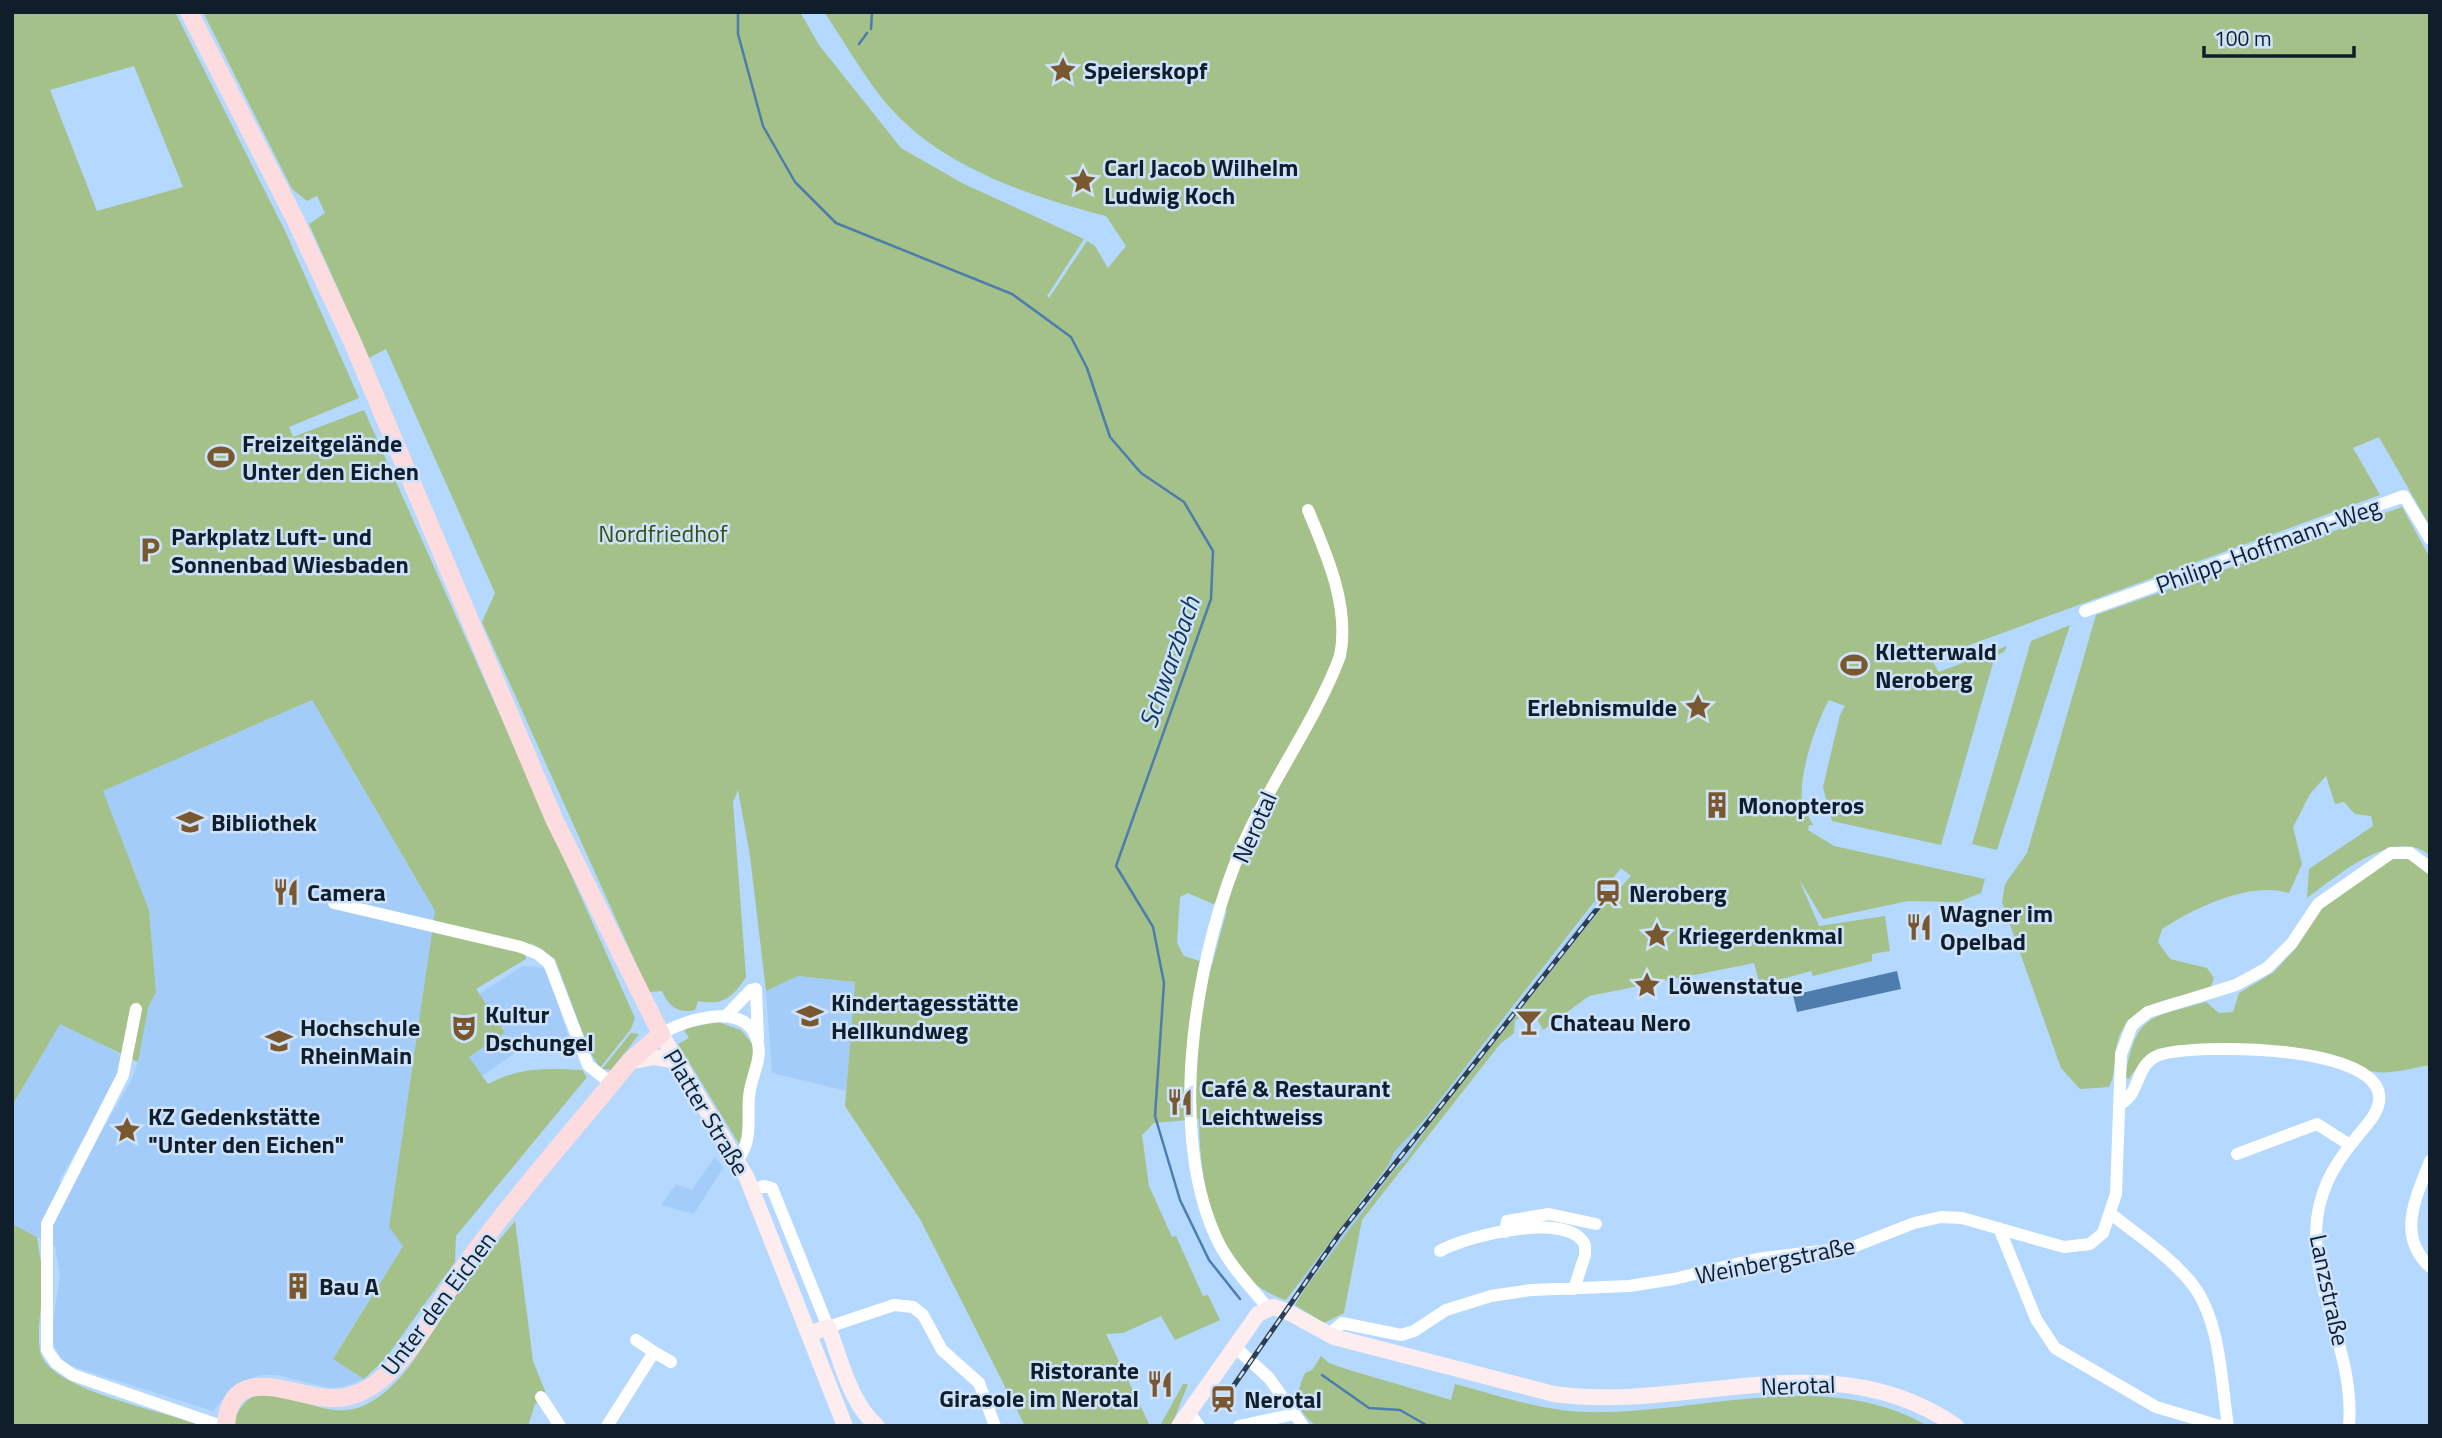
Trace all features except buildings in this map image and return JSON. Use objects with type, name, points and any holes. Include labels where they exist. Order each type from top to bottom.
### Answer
[{"type":"main road","points":[[189,12],[293,217],[352,341],[554,819],[661,1034]]},
{"type":"main road","name":"Unter den Eichen","points":[[223,1426],[234,1402],[255,1387],[275,1386],[321,1398],[336,1398],[359,1392],[378,1382],[406,1350],[469,1259],[629,1062],[661,1034]]},
{"type":"street","name":"Philipp-Hoffmann-Weg","points":[[2085,611],[2404,496],[2430,539]]},
{"type":"street","name":"Nerotal","points":[[1308,510],[1333,576],[1341,608],[1344,626],[1340,656],[1244,842],[1217,921],[1192,1040],[1192,1130],[1208,1214],[1226,1255],[1268,1308],[1281,1308],[1328,1335],[1509,1384],[1572,1396],[1647,1397],[1809,1382],[1859,1385],[1910,1401],[1956,1426]]},
{"type":"street","points":[[2228,1426],[2212,1328],[2197,1292],[2172,1263],[2111,1214],[2116,1194],[2123,1043],[2139,1017],[2236,985],[2267,968],[2292,943],[2318,904],[2391,853],[2410,853],[2430,868]]},
{"type":"street","points":[[334,904],[521,947],[542,956],[553,970],[587,1065],[612,1084]]},
{"type":"street","points":[[726,1016],[751,990],[756,989],[758,1044],[749,1095],[747,1142],[738,1159]]},
{"type":"street","points":[[136,1009],[123,1075],[47,1224],[47,1350],[56,1363],[73,1375],[223,1426]]},
{"type":"street","points":[[661,1034],[687,1023],[726,1016],[746,1024],[758,1044]]},
{"type":"street","name":"Platter Straße","points":[[661,1034],[738,1159],[753,1190],[845,1426]]},
{"type":"street","name":"Lanzstraße","points":[[2122,1103],[2130,1098],[2142,1068],[2158,1056],[2215,1049],[2258,1049],[2295,1054],[2358,1068],[2375,1084],[2379,1103],[2374,1115],[2350,1144],[2324,1187],[2317,1213],[2316,1240],[2346,1367],[2349,1426]]},
{"type":"street","points":[[629,1062],[654,1057],[678,1061]]},
{"type":"street","points":[[2237,1154],[2317,1124],[2350,1144]]},
{"type":"street","points":[[2427,1265],[2412,1240],[2409,1217],[2430,1161]]},
{"type":"street","name":"Platter Straße","points":[[753,1190],[764,1186],[772,1188],[828,1326]]},
{"type":"street","points":[[1505,1232],[1507,1221],[1540,1214],[1596,1224]]},
{"type":"street","name":"Weinbergstraße","points":[[1328,1335],[1342,1323],[1401,1335],[1414,1331],[1446,1310],[1481,1298],[1520,1291],[1650,1283],[1757,1259],[1827,1252],[1941,1217],[1962,1218],[2064,1247],[2081,1247],[2097,1239],[2111,1214]]},
{"type":"street","points":[[1440,1251],[1505,1232],[1542,1226],[1576,1234],[1582,1239],[1586,1251],[1574,1289]]},
{"type":"street","points":[[1999,1228],[2035,1319],[2055,1348],[2156,1407],[2220,1426]]},
{"type":"street","points":[[809,1334],[894,1305],[913,1307],[923,1315],[942,1350],[979,1383],[995,1426]]},
{"type":"street","points":[[1199,1426],[1183,1419],[1258,1314],[1268,1308]]},
{"type":"street","points":[[828,1326],[852,1390],[862,1410],[877,1426]]},
{"type":"street","points":[[636,1340],[671,1362]]},
{"type":"street","points":[[1234,1346],[1269,1378],[1303,1426]]},
{"type":"street","points":[[607,1426],[654,1352]]},
{"type":"street","points":[[541,1397],[560,1426]]},
{"type":"street","points":[[1239,1426],[1294,1414]]},
{"type":"shaded area","name":"Hochschule RheinMain","points":[[312,700],[435,910],[389,1227],[403,1245],[333,1358],[364,1379],[346,1386],[329,1388],[277,1375],[260,1375],[237,1384],[213,1411],[65,1364],[54,1346],[52,1329],[60,1276],[55,1246],[12,1224],[12,1107],[60,1023],[125,1057],[122,1071],[59,1181],[69,1188],[131,1081],[138,1062],[148,1008],[156,992],[149,910],[103,791]]},
{"type":"shaded area","points":[[1595,899],[1605,908],[1430,1124],[1405,1161],[1395,1169],[1306,1287],[1299,1282],[1389,1164],[1394,1152],[1424,1120],[1594,906]]},
{"type":"shaded area","points":[[523,966],[540,967],[547,971],[572,1048],[524,1047],[482,1076],[468,1057],[505,1031],[479,994]]},
{"type":"shaded area","points":[[1897,971],[1901,989],[1797,1012],[1793,995]]},
{"type":"shaded area","name":"Kindertagesstätte Hellkundweg","points":[[798,976],[855,982],[846,1091],[772,1073],[766,991]]},
{"type":"shaded area","points":[[715,1157],[723,1168],[694,1214],[661,1205],[676,1184],[692,1190]]},
{"type":"green space","points":[[12,12],[175,12],[286,233],[359,398],[289,427],[293,437],[364,410],[635,1018],[631,1029],[600,1068],[590,1052],[555,959],[531,943],[525,953],[526,959],[476,989],[505,1032],[469,1057],[488,1084],[511,1074],[534,1070],[582,1070],[587,1077],[456,1236],[455,1262],[385,1359],[364,1379],[333,1359],[403,1246],[389,1227],[435,911],[312,700],[103,791],[149,910],[156,992],[148,1008],[138,1062],[60,1024],[12,1106]],"holes":[[[134,66],[183,187],[97,211],[50,90]]]},
{"type":"green space","name":"Nordfriedhof","points":[[203,12],[800,12],[819,45],[901,148],[962,183],[1084,239],[1047,296],[1049,298],[1087,241],[1095,246],[1108,268],[1126,246],[1106,216],[994,179],[941,151],[917,133],[886,103],[824,12],[2430,12],[2430,526],[2379,437],[2353,448],[2380,495],[1931,659],[1939,672],[2007,646],[2004,652],[1995,656],[1941,845],[1832,821],[1823,787],[1840,715],[1845,706],[1829,700],[1814,735],[1803,776],[1803,803],[1813,825],[1809,825],[1808,830],[1834,846],[1985,879],[1981,893],[1958,902],[1908,901],[1823,919],[1799,879],[1819,926],[1885,916],[1890,951],[1872,954],[1872,961],[1813,976],[1811,971],[1760,985],[1754,963],[1589,996],[1543,1030],[1535,1015],[1515,1020],[1514,1033],[1500,1044],[1362,1220],[1344,1313],[1324,1323],[1295,1305],[1306,1287],[1395,1169],[1405,1161],[1430,1124],[1600,910],[1631,876],[1621,868],[1612,879],[1424,1120],[1394,1152],[1389,1164],[1286,1300],[1261,1288],[1242,1271],[1227,1250],[1208,1199],[1199,1119],[1154,1123],[1142,1135],[1149,1186],[1172,1237],[1176,1236],[1203,1296],[1208,1295],[1220,1320],[1175,1340],[1161,1316],[1123,1333],[1106,1334],[1150,1426],[1025,1426],[920,1219],[845,1106],[855,982],[798,976],[766,991],[750,856],[738,790],[733,802],[746,977],[732,995],[721,1001],[698,1001],[695,1010],[689,1011],[675,1008],[667,1001],[662,991],[649,992],[482,622],[495,593],[386,349],[369,358],[309,224],[325,213],[317,196],[307,201],[292,189]],"holes":[[[1188,893],[1227,910],[1212,965],[1184,956],[1177,943],[1180,897]]]},
{"type":"green space","points":[[2402,507],[2430,558],[2430,856],[2416,848],[2400,846],[2384,850],[2349,867],[2307,898],[2309,869],[2373,826],[2371,816],[2355,814],[2344,802],[2335,804],[2326,776],[2310,794],[2293,827],[2302,864],[2289,893],[2274,890],[2240,894],[2206,905],[2162,929],[2158,942],[2170,959],[2207,968],[2214,978],[2210,989],[2154,1004],[2130,1019],[2117,1044],[2109,1087],[2080,1089],[2061,1068],[2002,902],[2005,884],[2027,853],[2096,615]]},
{"type":"green space","points":[[2070,625],[1997,850],[1972,844],[2031,641]]},
{"type":"green space","points":[[2406,855],[2430,873],[2430,1065],[2376,1072],[2295,1050],[2232,1045],[2156,1051],[2144,1060],[2129,1079],[2125,1077],[2134,1041],[2148,1022],[2158,1016],[2206,1002],[2219,1013],[2233,1012],[2239,993],[2274,972],[2297,947],[2313,914],[2393,857]]},
{"type":"green space","points":[[718,1022],[741,1030],[754,1046],[744,1131],[739,1144],[678,1044],[689,1038],[684,1030],[687,1028]]},
{"type":"green space","points":[[631,1033],[639,1034],[612,1070],[602,1069]]},
{"type":"green space","points":[[515,1221],[533,1361],[547,1396],[535,1404],[528,1426],[232,1426],[243,1405],[256,1395],[271,1394],[326,1409],[345,1410],[365,1405],[381,1395],[408,1368],[450,1302]]},
{"type":"green space","points":[[12,1224],[37,1237],[43,1280],[39,1342],[47,1365],[85,1388],[202,1426],[12,1426]]},
{"type":"green space","points":[[1321,1356],[1329,1363],[1346,1369],[1451,1400],[1455,1384],[1536,1406],[1586,1412],[1629,1411],[1804,1396],[1846,1399],[1888,1408],[1928,1426],[1317,1426],[1300,1408],[1298,1395],[1305,1373],[1312,1370]]},
{"type":"green space","points":[[1183,1384],[1188,1384],[1171,1426],[1160,1426]]},
{"type":"waterway","name":"Schwarzbach","points":[[738,12],[738,34],[763,126],[795,182],[836,223],[1012,294],[1071,337],[1087,368],[1110,437],[1141,473],[1184,502],[1213,551],[1211,599],[1116,866],[1153,927],[1164,983],[1155,1116],[1180,1200],[1209,1260],[1240,1299]]},
{"type":"waterway","points":[[871,29],[872,12]]},
{"type":"waterway","points":[[859,44],[867,33]]},
{"type":"waterway","name":"Schwarzbach","points":[[1322,1375],[1369,1408],[1400,1410],[1428,1426]]},
{"type":"railway","points":[[1230,1391],[1340,1233],[1601,904]]},
{"type":"place","name":"Speierskopf","points":[[1063,70]]},
{"type":"place","name":"Carl Jacob Wilhelm Ludwig Koch","points":[[1083,181]]},
{"type":"place","name":"Freizeitgelände Unter den Eichen","points":[[221,457]]},
{"type":"place","name":"Parkplatz Luft- und Sonnenbad Wiesbaden","points":[[150,550]]},
{"type":"place","name":"Kletterwald Neroberg","points":[[1854,665]]},
{"type":"place","name":"Erlebnismulde","points":[[1698,707]]},
{"type":"place","name":"Monopteros","points":[[1717,805]]},
{"type":"place","name":"Bibliothek","points":[[190,822]]},
{"type":"place","name":"Camera","points":[[286,892]]},
{"type":"place","name":"Neroberg","points":[[1608,893]]},
{"type":"place","name":"Wagner im Opelbad","points":[[1919,927]]},
{"type":"place","name":"Kriegerdenkmal","points":[[1657,935]]},
{"type":"place","name":"Löwenstatue","points":[[1647,985]]},
{"type":"place","name":"Kindertagesstätte Hellkundweg","points":[[810,1016]]},
{"type":"place","name":"Chateau Nero","points":[[1529,1022]]},
{"type":"place","name":"Kultur Dschungel","points":[[464,1028]]},
{"type":"place","name":"Hochschule RheinMain","points":[[279,1041]]},
{"type":"place","name":"Café & Restaurant Leichtweiss","points":[[1180,1102]]},
{"type":"place","name":"KZ Gedenkstätte \"Unter den Eichen\"","points":[[127,1130]]},
{"type":"place","name":"Bau A","points":[[298,1286]]},
{"type":"place","name":"Ristorante Girasole im Nerotal","points":[[1160,1384]]},
{"type":"place","name":"Nerotal","points":[[1223,1399]]}]
